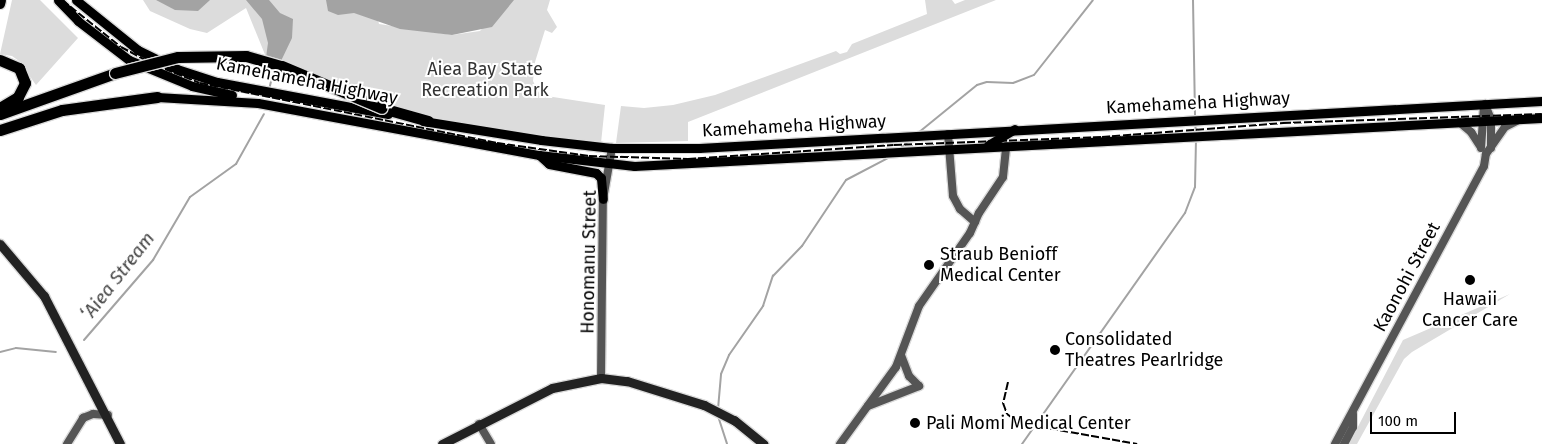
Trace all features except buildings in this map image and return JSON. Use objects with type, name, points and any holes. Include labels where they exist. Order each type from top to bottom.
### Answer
[{"type":"highway","points":[[0,114],[115,73],[178,57],[246,56],[282,66],[382,108],[428,121]]},
{"type":"highway","points":[[0,60],[8,61],[19,68],[25,82],[18,97],[0,108]]},
{"type":"highway","points":[[0,130],[62,110],[157,96]]},
{"type":"main road","points":[[0,4],[1,0]]},
{"type":"main road","name":"Kamehameha Highway","points":[[58,0],[78,21],[129,60],[192,86],[288,108],[538,155],[609,164],[655,166],[866,152],[983,148],[1203,134],[1542,118]]},
{"type":"main road","name":"Kamehameha Highway","points":[[77,1],[138,50],[177,69],[217,82],[541,140],[612,148],[699,148],[1542,101]]},
{"type":"main road","name":"Kamehameha Highway","points":[[157,96],[259,102]]},
{"type":"main road","points":[[1006,146],[1020,129]]},
{"type":"main road","points":[[983,148],[1020,129]]},
{"type":"main road","points":[[812,156],[830,150],[839,139],[850,148],[866,152]]},
{"type":"main road","points":[[538,155],[549,164],[596,173],[601,178],[603,199]]},
{"type":"main road","points":[[0,244],[44,296],[108,415],[120,444]]},
{"type":"main road","points":[[442,444],[552,388],[601,378],[628,381],[704,404],[726,415],[764,444]]},
{"type":"street","name":"Kaonohi Street","points":[[1334,444],[1353,414],[1484,166],[1490,120],[1485,104]]},
{"type":"street","name":"Kaonohi Street","points":[[1485,104],[1481,121],[1486,150]]},
{"type":"street","points":[[1459,122],[1471,132],[1486,150],[1505,128],[1523,118]]},
{"type":"street","points":[[948,134],[953,196],[960,209],[975,222]]},
{"type":"street","points":[[840,444],[868,406],[901,355],[920,306],[1005,173],[1006,146]]},
{"type":"street","name":"Honomanu Street","points":[[601,378],[603,199],[612,148]]},
{"type":"street","points":[[868,406],[919,386],[908,373],[901,355]]},
{"type":"street","points":[[67,444],[83,418],[92,414],[108,415]]},
{"type":"street","name":"Kaonohi Street","points":[[1344,444],[1353,427],[1353,414]]},
{"type":"street","points":[[479,424],[491,444]]},
{"type":"green space","points":[[12,0],[40,0],[78,38],[36,85],[19,61],[12,56],[0,54]]},
{"type":"green space","points":[[143,0],[253,0],[272,28],[266,57],[246,8],[207,33],[190,29],[150,11]]},
{"type":"green space","name":"Aiea Bay State Recreation Park","points":[[267,0],[332,0],[377,16],[379,24],[452,35],[480,31],[509,0],[550,0],[547,10],[557,27],[552,33],[545,30],[535,62],[533,81],[540,95],[605,105],[601,143],[485,129],[410,112],[270,56]]},
{"type":"green space","points":[[925,0],[952,0],[955,4],[965,0],[996,0],[688,122],[688,141],[616,143],[621,106],[644,108],[673,105],[715,95],[836,51],[840,54],[847,52],[852,44],[927,14]]},
{"type":"green space","points":[[1510,294],[1412,352],[1404,359],[1357,444],[1349,444],[1403,340]]},
{"type":"shaded area","points":[[156,0],[210,0],[198,11],[175,10]]},
{"type":"shaded area","points":[[246,0],[269,0],[280,13],[293,19],[292,38],[281,61],[266,57],[268,43],[262,19]]},
{"type":"shaded area","points":[[326,0],[514,0],[492,27],[452,35],[400,29],[354,13],[338,15],[328,11]]},
{"type":"waterway","points":[[918,133],[977,85],[987,82],[1013,83],[1034,75],[1093,0]]},
{"type":"waterway","points":[[1193,0],[1195,118]]},
{"type":"waterway","name":"ʻAiea Stream","points":[[269,90],[274,68]]},
{"type":"waterway","name":"ʻAiea Stream","points":[[84,340],[153,260],[190,197],[236,164],[264,114]]},
{"type":"waterway","points":[[1195,122],[1196,133]]},
{"type":"waterway","points":[[901,148],[911,139]]},
{"type":"waterway","points":[[1022,444],[1185,213],[1195,187],[1196,140]]},
{"type":"waterway","points":[[718,409],[721,374],[729,355],[763,306],[773,276],[802,246],[846,180],[892,156]]},
{"type":"waterway","name":"ʻAiea Stream","points":[[0,352],[16,348],[56,352]]},
{"type":"waterway","points":[[718,416],[727,444]]},
{"type":"railway","points":[[62,0],[121,47],[155,65],[200,83],[497,143],[589,156],[688,159],[894,145],[1102,137],[1283,123],[1542,114]]},
{"type":"railway","points":[[1008,382],[1003,403],[1007,414],[1019,423],[1137,444]]},
{"type":"place","name":"Straub Benioff Medical Center","points":[[929,265]]},
{"type":"place","name":"Hawaii Cancer Care","points":[[1470,280]]},
{"type":"place","name":"Consolidated Theatres Pearlridge","points":[[1055,350]]},
{"type":"place","name":"Pali Momi Medical Center","points":[[915,423]]}]
